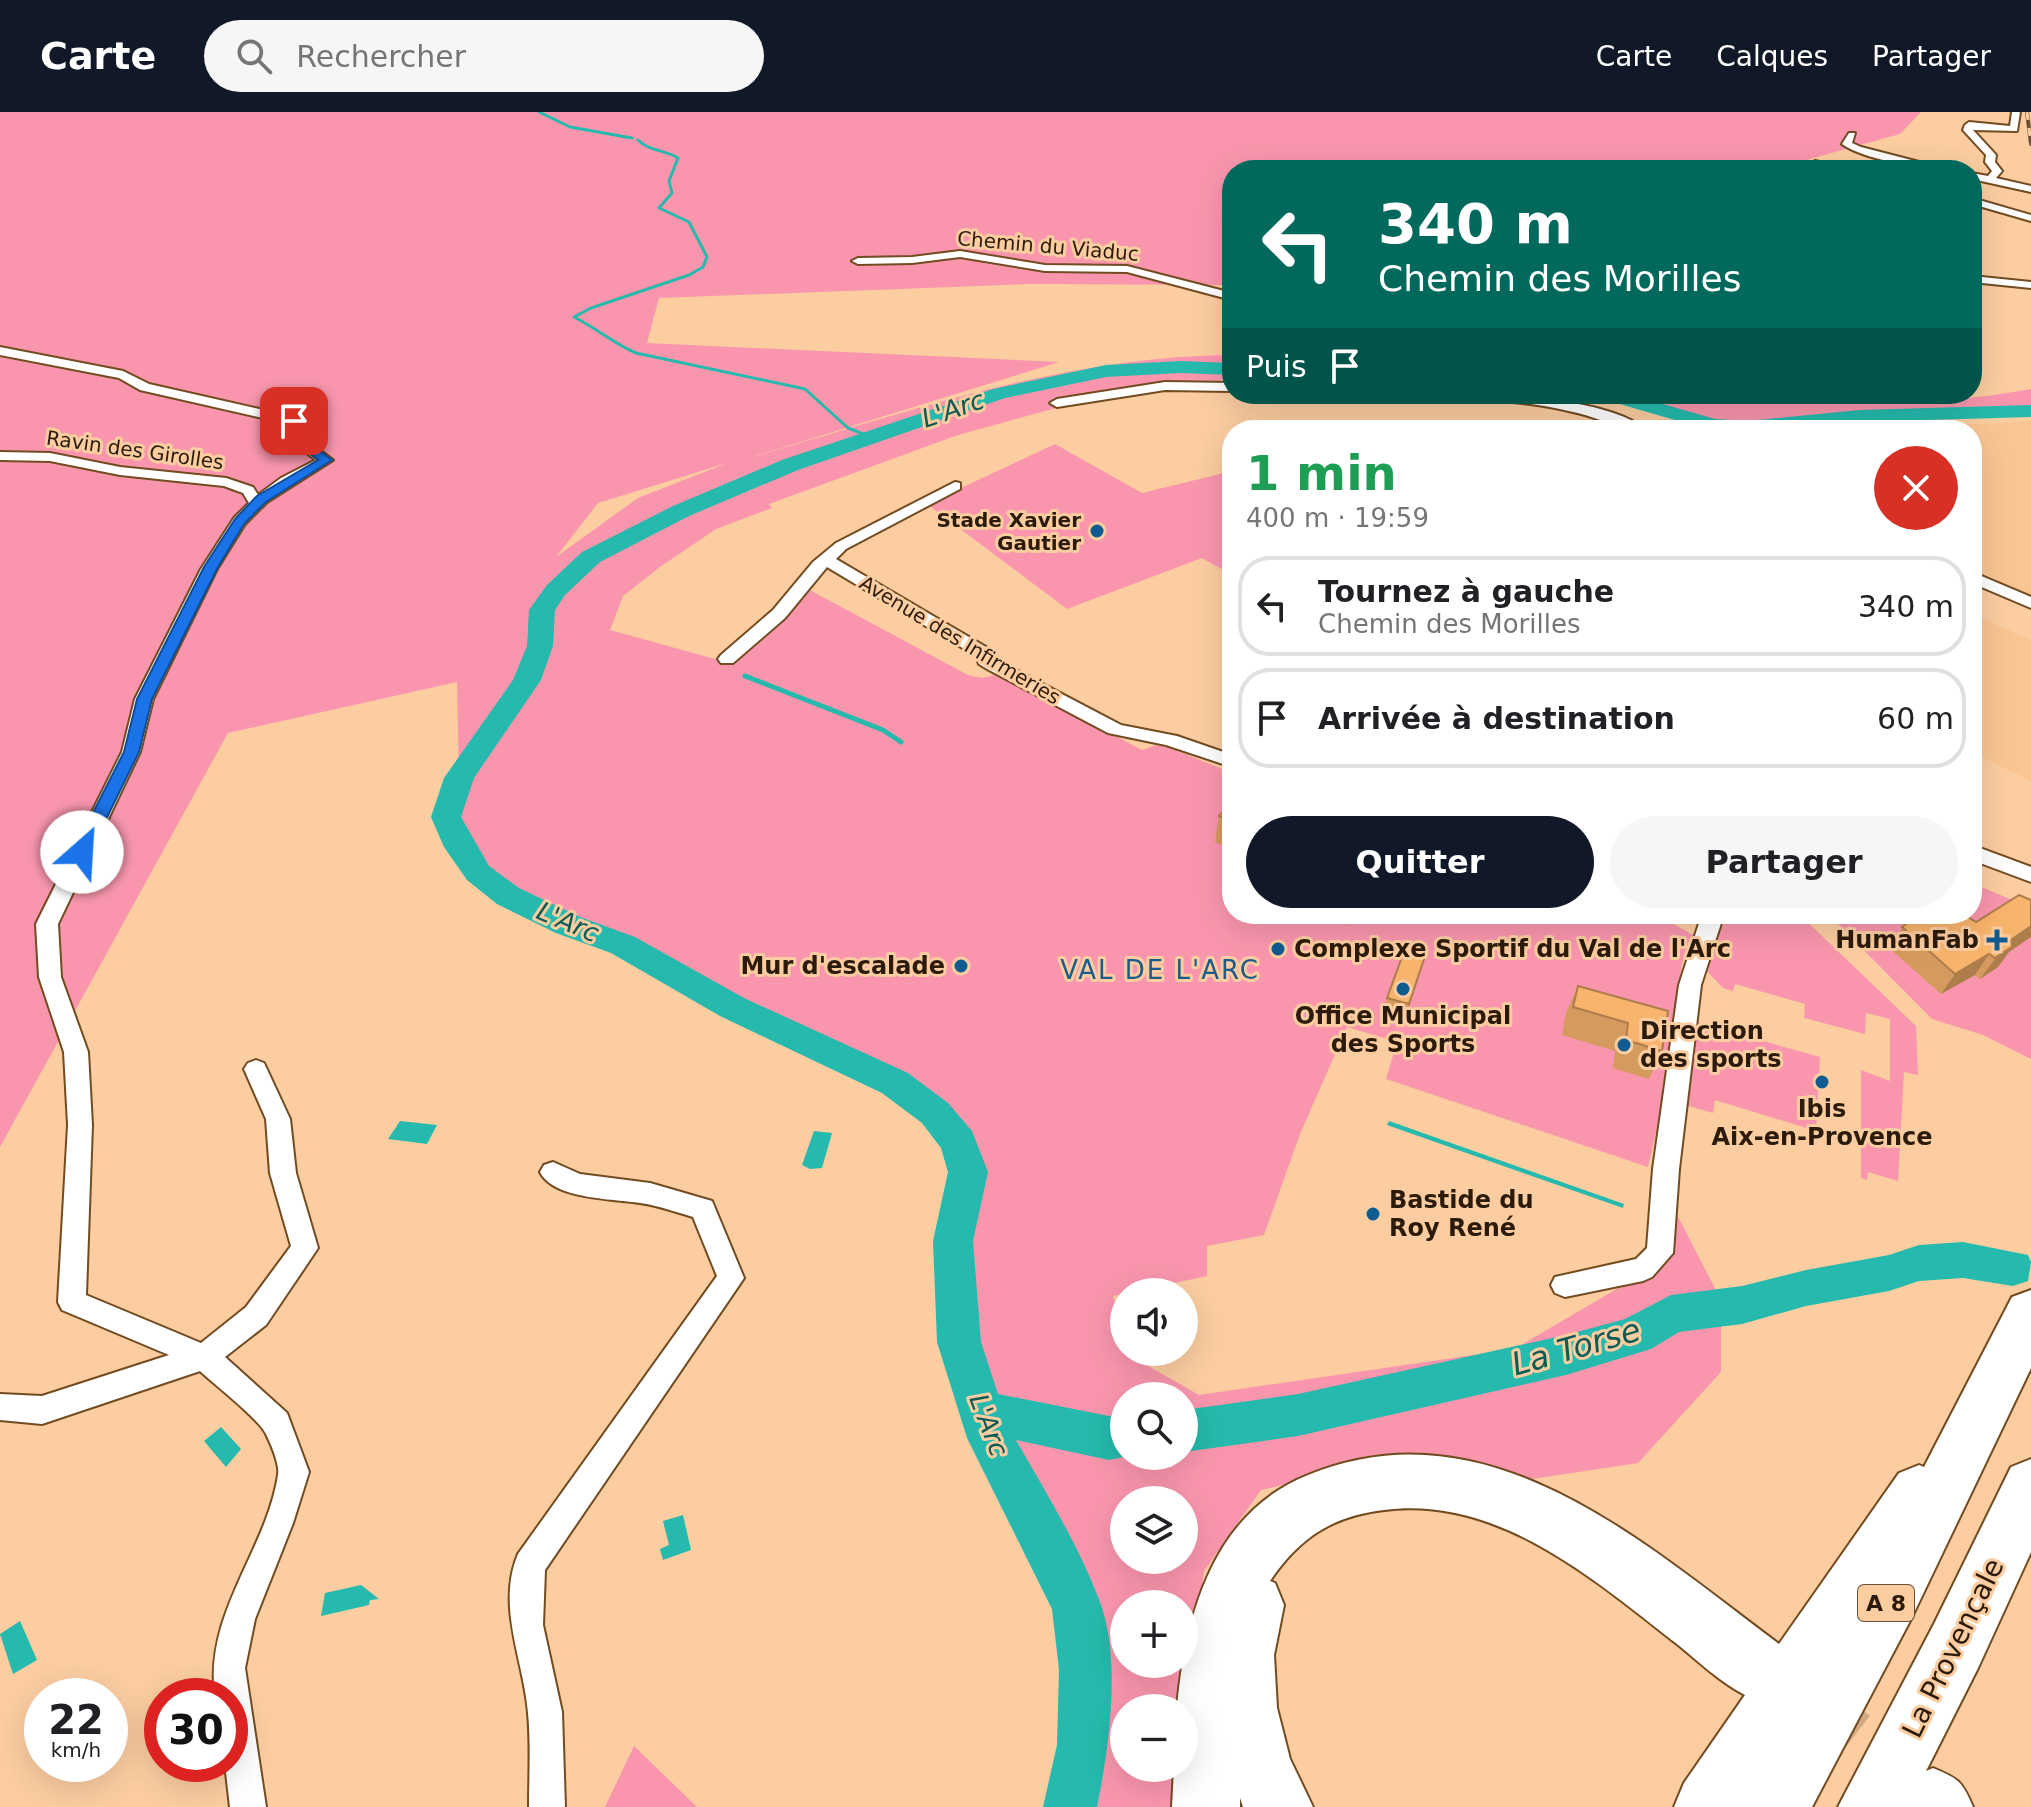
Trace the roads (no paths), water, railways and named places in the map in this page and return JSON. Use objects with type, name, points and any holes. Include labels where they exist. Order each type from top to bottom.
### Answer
[{"type":"highway","name":"A 8","points":[[1776,1807],[1889,1597],[2031,1313]]},
{"type":"highway","points":[[1708,1807],[1771,1718],[1873,1556],[1990,1395]]},
{"type":"highway","points":[[1206,1807],[1211,1674],[1225,1606],[1248,1560],[1271,1533],[1303,1505],[1346,1490],[1387,1481],[1419,1480],[1473,1489],[1536,1514],[1596,1547],[1758,1677],[1642,1599],[1533,1534],[1477,1508],[1434,1501],[1380,1502],[1339,1515],[1301,1537],[1266,1572],[1247,1620],[1243,1654],[1246,1726],[1261,1773],[1279,1807]]},
{"type":"highway","name":"La Provençale","points":[[1915,1805],[1956,1646],[2031,1487]]},
{"type":"street","points":[[1990,180],[1997,171],[1990,162],[1991,155],[1968,130],[1969,125],[2014,129],[2016,112]]},
{"type":"street","points":[[1852,135],[1847,144],[1904,160]]},
{"type":"street","points":[[1982,178],[2031,189]]},
{"type":"street","points":[[1982,204],[2031,218]]},
{"type":"street","name":"Chemin du Viaduc","points":[[858,261],[912,260],[960,254],[1045,268],[1127,269],[1222,294]]},
{"type":"street","points":[[1982,280],[2031,285]]},
{"type":"street","points":[[0,351],[123,375],[145,387],[294,421],[299,428],[298,440],[326,460],[286,481],[239,521],[181,622],[144,699],[131,752],[47,924],[50,977],[76,1052],[77,1066],[80,1125],[72,1302],[204,1357],[277,1423],[294,1472],[278,1523],[239,1619],[228,1668],[248,1807]]},
{"type":"street","points":[[1057,403],[1165,386],[1222,387]]},
{"type":"street","points":[[1558,404],[1605,414],[1618,420]]},
{"type":"street","name":"Ravin des Girolles","points":[[0,456],[50,457],[120,471],[226,482],[248,490],[257,504]]},
{"type":"street","name":"Avenue des Infirmeries","points":[[727,659],[793,600],[825,559],[855,537],[955,486]]},
{"type":"street","name":"Avenue des Infirmeries","points":[[825,559],[985,654],[985,660],[995,666],[1115,729],[1170,740],[1222,758]]},
{"type":"street","points":[[1982,581],[2031,603]]},
{"type":"street","points":[[1982,855],[2025,870]]},
{"type":"street","points":[[1565,1285],[1643,1269],[1660,1253],[1666,1169],[1690,985],[1710,924]]},
{"type":"street","points":[[0,1407],[42,1410],[204,1357],[256,1316],[305,1248],[283,1173],[278,1119],[256,1069]]},
{"type":"street","points":[[547,1807],[545,1712],[527,1625],[529,1565],[731,1278],[703,1209],[650,1194],[576,1184],[553,1172]]},
{"type":"water","points":[[400,1121],[437,1125],[427,1144],[388,1139]]},
{"type":"water","points":[[1389,1121],[1624,1204],[1623,1208],[1387,1125]]},
{"type":"water","points":[[814,1131],[832,1133],[822,1168],[810,1169],[802,1165]]},
{"type":"water","points":[[221,1427],[241,1449],[226,1467],[204,1441]]},
{"type":"water","points":[[683,1515],[691,1550],[663,1560],[660,1549],[669,1545],[663,1521]]},
{"type":"water","points":[[361,1585],[379,1599],[370,1600],[369,1605],[321,1616],[325,1593]]},
{"type":"water","points":[[20,1621],[37,1660],[13,1674],[0,1634]]},
{"type":"waterway","points":[[539,112],[570,127],[632,138]]},
{"type":"waterway","points":[[638,140],[647,147],[678,158],[669,181],[672,193],[659,208],[689,222],[707,257],[703,267],[689,275],[591,308],[574,317],[636,353],[805,389],[848,428],[871,437]]},
{"type":"waterway","name":"L'Arc","points":[[1070,1807],[1083,1745],[1085,1670],[1077,1608],[1052,1552],[990,1438],[959,1342],[953,1241],[968,1172],[958,1142],[935,1113],[895,1083],[732,1007],[623,945],[568,925],[508,896],[478,873],[460,847],[446,817],[459,778],[527,680],[540,646],[542,610],[556,590],[591,557],[681,511],[790,465],[1000,393],[1106,371],[1180,367],[1222,369]]},
{"type":"waterway","name":"L'Arc","points":[[1641,404],[1697,420]]},
{"type":"waterway","name":"L'Arc","points":[[1819,420],[2031,411]]},
{"type":"waterway","points":[[749,677],[745,676],[883,730],[901,742]]},
{"type":"waterway","name":"La Torse","points":[[1198,1429],[1298,1415],[1566,1355],[1636,1335],[1671,1314],[1742,1305],[1806,1288],[1889,1273],[1919,1263],[1963,1260],[2013,1268]]},
{"type":"waterway","name":"La Torse","points":[[983,1412],[1110,1438]]},
{"type":"tunnel","points":[[1804,1703],[1913,1787]]},
{"type":"railway","points":[[2027,112],[2031,144]]},
{"type":"place","name":"Stade Xavier Gautier","points":[[1097,531]]},
{"type":"place","name":"HumanFab","points":[[1997,940]]},
{"type":"place","name":"Complexe Sportif du Val de l'Arc","points":[[1278,949]]},
{"type":"place","name":"Mur d'escalade","points":[[961,966]]},
{"type":"place","name":"Office Municipal des Sports","points":[[1403,989]]},
{"type":"place","name":"Direction des sports","points":[[1624,1045]]},
{"type":"place","name":"Ibis Aix-en-Provence","points":[[1822,1082]]},
{"type":"place","name":"Bastide du Roy René","points":[[1373,1214]]},
{"type":"district","name":"VAL DE L'ARC","points":[[1160,970]]}]
